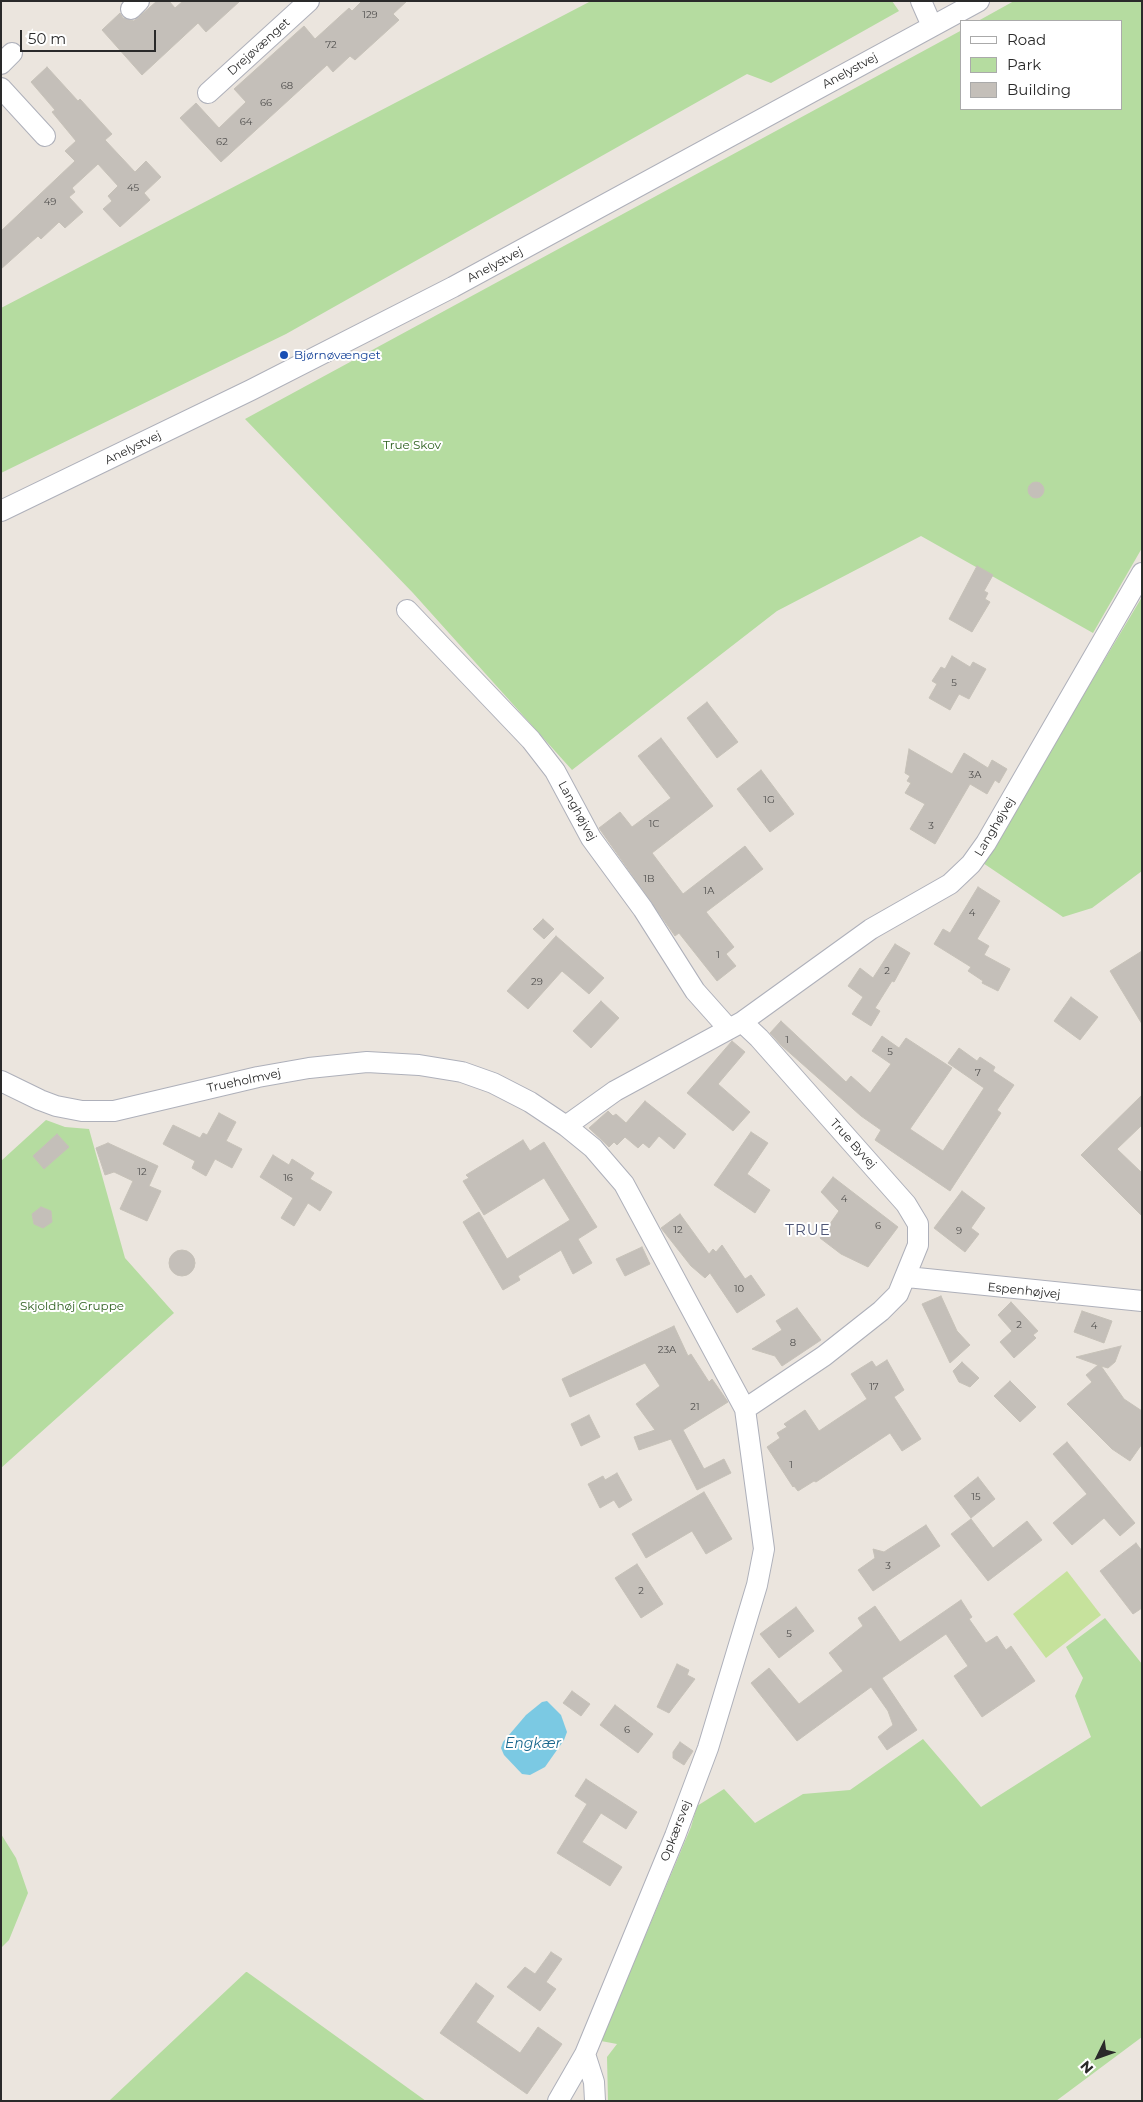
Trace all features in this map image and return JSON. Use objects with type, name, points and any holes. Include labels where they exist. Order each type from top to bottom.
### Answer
[{"type":"street","name":"Drejøvænget","points":[[208,93],[310,1]]},
{"type":"street","points":[[921,1],[932,26]]},
{"type":"street","name":"Anelystvej","points":[[1,511],[216,407],[453,287],[979,1]]},
{"type":"street","points":[[1,88],[45,136]]},
{"type":"street","name":"Langhøjvej","points":[[407,610],[530,740],[555,771],[591,838],[643,909],[695,991],[735,1025],[871,929],[950,884],[971,864],[996,826],[1142,573]]},
{"type":"street","points":[[735,1025],[615,1091],[566,1126],[593,1148],[624,1184],[745,1409]]},
{"type":"street","name":"True Byvej","points":[[735,1025],[759,1038],[906,1204],[918,1224],[918,1245],[907,1277],[898,1294],[881,1311],[824,1356],[745,1409]]},
{"type":"street","name":"Trueholmvej","points":[[1,1081],[40,1100],[82,1112],[114,1111],[258,1077],[309,1068],[367,1062],[419,1065],[462,1072],[493,1083],[530,1102],[566,1126]]},
{"type":"street","name":"Espenhøjvej","points":[[907,1277],[1142,1301]]},
{"type":"street","name":"Opkærsvej","points":[[558,2101],[584,2054],[675,1836],[708,1748],[758,1585],[764,1550],[745,1409]]},
{"type":"street","points":[[584,2054],[594,2082],[595,2101]]},
{"type":"green space","points":[[591,1],[892,1],[899,11],[771,83],[747,74],[286,334],[1,473],[1,308]]},
{"type":"green space","name":"True Skov","points":[[1014,1],[1142,1],[1142,548],[1093,633],[921,536],[777,611],[572,770],[413,593],[245,419],[960,31],[960,110],[1123,110],[1123,20],[980,20]]},
{"type":"green space","points":[[1142,597],[1142,871],[1092,908],[1063,917],[983,863]]},
{"type":"green space","name":"Skjoldhøj Gruppe","points":[[46,1120],[65,1127],[89,1129],[125,1258],[174,1313],[1,1468],[1,1161]]},
{"type":"green space","points":[[1067,1571],[1101,1615],[1046,1658],[1013,1614]]},
{"type":"green space","points":[[1105,1618],[1142,1664],[1142,2037],[1056,2101],[608,2101],[607,2057],[617,2044],[601,2041],[691,1827],[697,1806],[724,1789],[755,1823],[803,1794],[850,1790],[923,1739],[981,1807],[1091,1737],[1075,1696],[1083,1678],[1066,1647]]},
{"type":"green space","points":[[1,1834],[16,1858],[28,1893],[9,1940],[1,1948]]},
{"type":"green space","points":[[247,1972],[426,2101],[109,2101]]},
{"type":"water","name":"Engkær","points":[[547,1701],[561,1715],[567,1732],[564,1740],[545,1767],[530,1775],[522,1774],[504,1755],[501,1748],[503,1742],[526,1715],[542,1702]]},
{"type":"building","points":[[157,1],[169,1],[175,8],[183,1],[240,1],[206,32],[198,23],[142,75],[102,30],[120,13],[123,18],[134,21]]},
{"type":"building","points":[[362,1],[407,1],[393,14],[399,20],[355,60],[350,56],[333,72],[327,65],[221,162],[180,118],[196,103],[219,128],[246,102],[234,89],[304,26],[315,39],[349,8],[352,11]]},
{"type":"building","points":[[47,67],[112,134],[105,140],[135,172],[146,161],[161,177],[144,193],[150,200],[120,227],[103,209],[112,201],[108,196],[118,186],[98,164],[72,188],[75,192],[69,197],[83,212],[65,228],[59,222],[41,239],[38,236],[1,269],[1,231],[75,161],[65,151],[76,141],[52,112],[55,110],[31,82]]},
{"type":"building","points":[[1033,482],[1039,482],[1044,487],[1042,496],[1033,498],[1028,493],[1028,487]]},
{"type":"building","points":[[977,566],[993,575],[984,591],[988,593],[985,599],[990,602],[972,632],[949,619]]},
{"type":"building","points":[[952,656],[970,667],[973,662],[986,669],[969,699],[959,694],[950,710],[929,698],[937,684],[932,681],[941,667],[945,669]]},
{"type":"building","points":[[707,702],[738,742],[717,758],[687,718]]},
{"type":"building","points":[[661,738],[713,806],[652,853],[683,894],[745,846],[763,869],[706,912],[734,947],[726,954],[736,966],[717,981],[679,933],[675,936],[599,828],[620,812],[632,827],[671,798],[638,756]]},
{"type":"building","points":[[909,749],[952,774],[964,753],[988,768],[992,760],[1007,769],[999,783],[995,780],[987,794],[970,784],[935,844],[910,829],[925,804],[905,793],[911,783],[907,781],[910,776],[905,773]]},
{"type":"building","points":[[761,770],[794,814],[770,832],[737,789]]},
{"type":"building","points":[[978,887],[1000,901],[977,939],[989,946],[984,955],[1010,969],[998,991],[982,983],[983,981],[968,971],[971,967],[934,944],[943,929],[950,933]]},
{"type":"building","points":[[543,919],[554,929],[544,939],[533,929]]},
{"type":"building","points":[[556,936],[604,978],[589,994],[562,971],[528,1009],[507,991]]},
{"type":"building","points":[[895,944],[910,953],[894,982],[892,981],[875,1008],[880,1011],[871,1026],[852,1014],[863,997],[848,986],[860,968],[873,978]]},
{"type":"building","points":[[1142,951],[1142,1024],[1110,971]]},
{"type":"building","points":[[1071,997],[1098,1017],[1080,1040],[1054,1021]]},
{"type":"building","points":[[601,1001],[619,1018],[591,1048],[573,1031]]},
{"type":"building","points":[[781,1021],[846,1082],[851,1076],[870,1093],[891,1064],[872,1051],[882,1036],[899,1048],[906,1038],[952,1068],[910,1129],[943,1151],[984,1088],[948,1063],[959,1048],[977,1061],[980,1057],[995,1067],[993,1071],[1014,1085],[997,1110],[1001,1113],[950,1191],[875,1140],[881,1130],[861,1116],[782,1046],[770,1033]]},
{"type":"building","points":[[732,1041],[745,1052],[718,1084],[750,1112],[733,1131],[687,1093]]},
{"type":"building","points":[[1142,1095],[1142,1125],[1117,1149],[1142,1173],[1142,1216],[1081,1155]]},
{"type":"building","points":[[645,1101],[686,1134],[674,1149],[659,1136],[649,1148],[643,1143],[638,1148],[625,1137],[617,1145],[614,1142],[609,1147],[589,1128],[608,1111],[613,1116],[616,1114],[626,1123]]},
{"type":"building","points":[[219,1113],[236,1122],[226,1141],[242,1149],[232,1168],[215,1159],[206,1176],[192,1168],[195,1161],[163,1144],[173,1125],[200,1138],[203,1133],[207,1135]]},
{"type":"building","points":[[751,1132],[768,1143],[747,1174],[770,1190],[755,1213],[714,1185]]},
{"type":"building","points":[[57,1134],[69,1147],[44,1169],[33,1156]]},
{"type":"building","points":[[523,1140],[530,1151],[544,1142],[597,1227],[578,1239],[592,1263],[573,1274],[561,1250],[518,1276],[520,1280],[503,1290],[463,1222],[479,1212],[507,1259],[570,1220],[544,1178],[484,1215],[463,1181],[469,1178],[466,1175]]},
{"type":"building","points":[[108,1143],[158,1166],[149,1186],[161,1191],[147,1221],[120,1209],[133,1181],[114,1172],[105,1175],[96,1148]]},
{"type":"building","points":[[273,1155],[289,1165],[292,1159],[314,1173],[310,1179],[332,1192],[320,1211],[308,1203],[294,1226],[281,1218],[293,1198],[260,1177]]},
{"type":"building","points":[[833,1177],[898,1227],[868,1267],[841,1254],[820,1238],[839,1211],[821,1192]]},
{"type":"building","points":[[962,1191],[985,1208],[971,1228],[979,1234],[965,1252],[934,1228]]},
{"type":"building","points":[[41,1207],[51,1211],[52,1222],[43,1228],[34,1224],[32,1214]]},
{"type":"building","points":[[680,1214],[709,1254],[713,1249],[716,1252],[722,1245],[745,1279],[751,1275],[765,1295],[737,1313],[710,1273],[705,1278],[691,1266],[661,1228]]},
{"type":"building","points":[[642,1247],[650,1264],[625,1276],[616,1259]]},
{"type":"building","points":[[182,1250],[191,1254],[195,1263],[191,1272],[182,1276],[173,1272],[169,1263],[173,1254]]},
{"type":"building","points":[[941,1296],[957,1331],[970,1345],[950,1363],[922,1304]]},
{"type":"building","points":[[1011,1302],[1038,1331],[1033,1335],[1036,1338],[1014,1358],[1000,1342],[1012,1331],[998,1315]]},
{"type":"building","points":[[797,1308],[821,1340],[782,1366],[775,1356],[752,1349],[782,1330],[776,1321]]},
{"type":"building","points":[[1082,1311],[1112,1321],[1104,1343],[1074,1332]]},
{"type":"building","points":[[674,1326],[688,1356],[691,1354],[709,1382],[712,1379],[728,1402],[683,1430],[704,1469],[724,1459],[731,1473],[697,1490],[671,1439],[639,1450],[634,1437],[655,1430],[636,1404],[660,1386],[645,1363],[570,1397],[562,1379]]},
{"type":"building","points":[[1121,1346],[1115,1362],[1108,1368],[1101,1366],[1124,1399],[1142,1411],[1142,1444],[1130,1461],[1112,1449],[1067,1404],[1092,1382],[1086,1375],[1098,1365],[1076,1357]]},
{"type":"building","points":[[887,1360],[904,1390],[894,1397],[921,1439],[902,1451],[890,1433],[816,1482],[814,1481],[798,1491],[793,1487],[767,1447],[780,1438],[777,1433],[787,1427],[784,1424],[805,1410],[819,1431],[867,1399],[851,1374],[872,1361],[876,1367]]},
{"type":"building","points":[[962,1362],[979,1378],[970,1387],[959,1382],[953,1371]]},
{"type":"building","points":[[1010,1381],[1036,1407],[1020,1422],[994,1396]]},
{"type":"building","points":[[589,1415],[600,1437],[581,1446],[571,1424]]},
{"type":"building","points":[[1067,1442],[1135,1523],[1120,1536],[1104,1518],[1072,1545],[1053,1523],[1087,1494],[1053,1454]]},
{"type":"building","points":[[617,1473],[632,1500],[619,1508],[614,1500],[600,1508],[588,1484],[603,1476],[605,1480]]},
{"type":"building","points":[[978,1477],[995,1499],[971,1518],[954,1496]]},
{"type":"building","points":[[704,1492],[732,1539],[706,1554],[692,1531],[646,1558],[632,1534]]},
{"type":"building","points":[[971,1519],[993,1548],[1027,1521],[1042,1540],[988,1581],[951,1534]]},
{"type":"building","points":[[926,1525],[940,1546],[873,1591],[858,1570],[875,1558],[873,1549],[884,1552]]},
{"type":"building","points":[[1136,1543],[1142,1551],[1142,1608],[1133,1614],[1100,1571]]},
{"type":"building","points":[[637,1564],[663,1604],[641,1618],[615,1578]]},
{"type":"building","points":[[961,1600],[972,1617],[969,1619],[986,1643],[997,1636],[1006,1650],[1011,1646],[1035,1681],[982,1717],[954,1676],[968,1666],[946,1634],[882,1678],[917,1730],[887,1750],[878,1737],[893,1725],[888,1711],[871,1687],[797,1741],[751,1683],[769,1668],[799,1704],[843,1671],[829,1653],[863,1626],[858,1618],[875,1606],[900,1642]]},
{"type":"building","points":[[796,1607],[814,1631],[779,1658],[760,1634]]},
{"type":"building","points":[[677,1664],[689,1670],[687,1675],[695,1679],[669,1713],[657,1707]]},
{"type":"building","points":[[572,1691],[590,1704],[581,1716],[563,1703]]},
{"type":"building","points":[[615,1705],[653,1734],[638,1753],[600,1725]]},
{"type":"building","points":[[680,1742],[693,1751],[684,1765],[673,1758],[673,1752]]},
{"type":"building","points":[[586,1779],[637,1812],[626,1829],[601,1813],[582,1842],[622,1867],[610,1886],[557,1853],[587,1804],[575,1796]]},
{"type":"building","points":[[551,1952],[562,1959],[546,1982],[556,1989],[540,2011],[507,1987],[525,1967],[535,1974]]},
{"type":"building","points":[[476,1983],[494,1996],[476,2022],[520,2053],[538,2027],[562,2044],[527,2094],[440,2033]]},
{"type":"place","name":"Bjørnøvænget","points":[[284,355]]},
{"type":"district","name":"TRUE","points":[[808,1231]]}]
